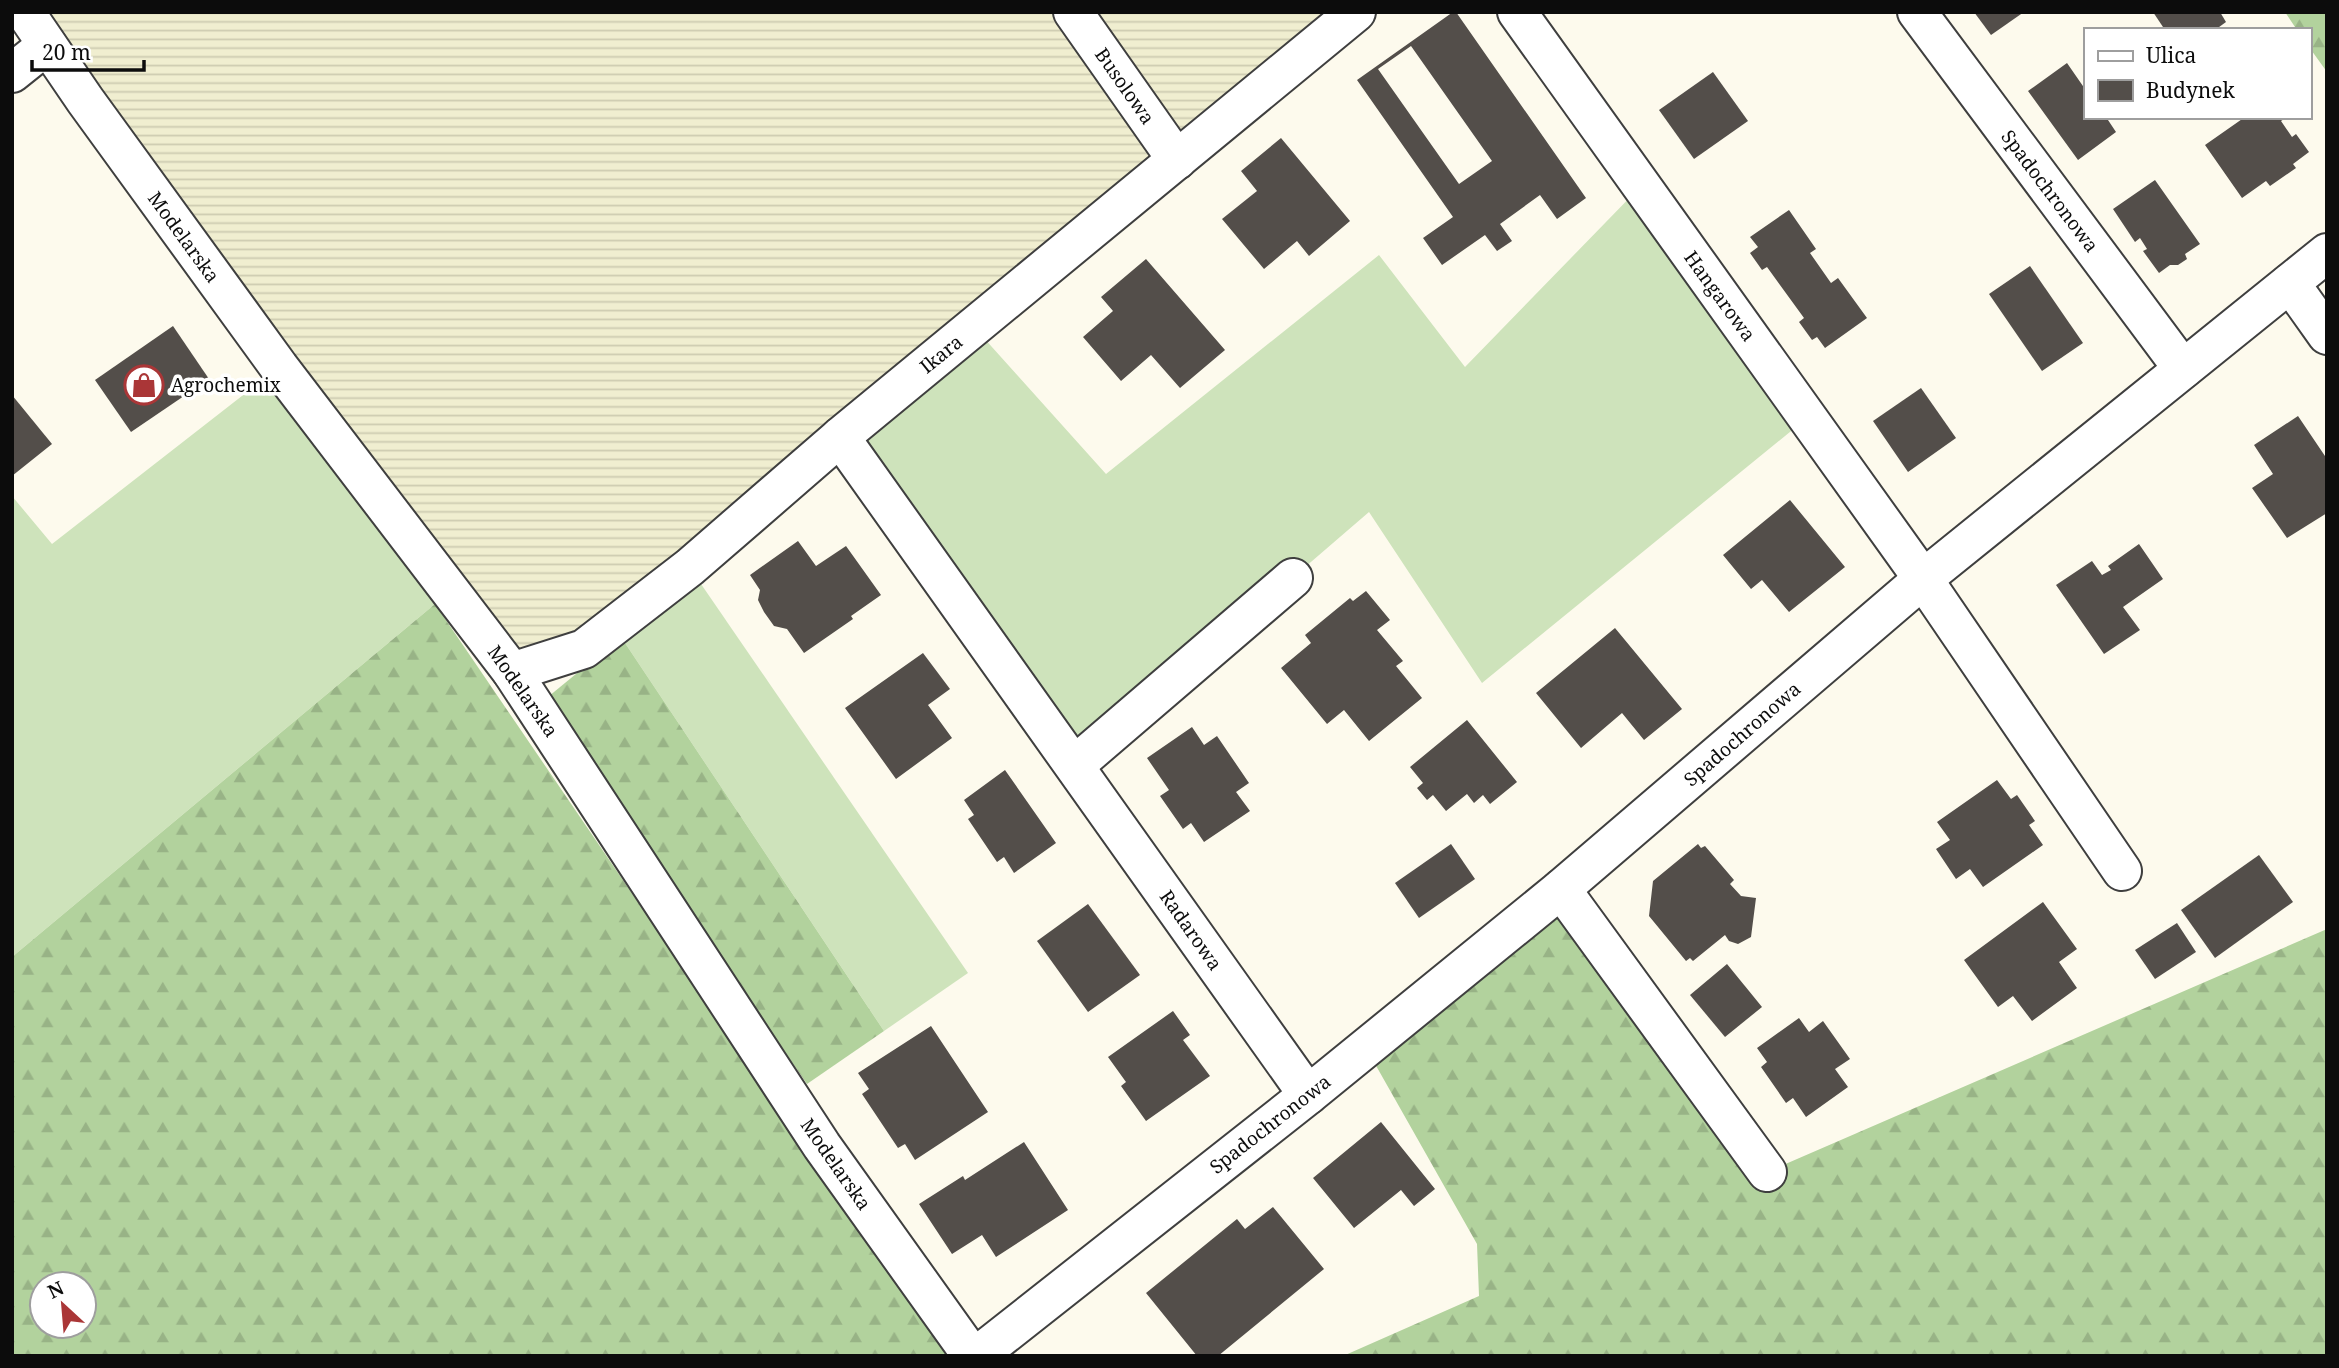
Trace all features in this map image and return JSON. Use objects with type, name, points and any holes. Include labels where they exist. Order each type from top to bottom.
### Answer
[{"type":"street","name":"Modelarska","points":[[25,12],[279,367],[512,671],[822,1146],[975,1356]]},
{"type":"street","name":"Busolowa","points":[[1073,12],[1177,160]]},
{"type":"street","name":"Ikara","points":[[512,671],[584,649],[690,567],[840,437],[1356,12]]},
{"type":"street","name":"Hangarowa","points":[[1517,12],[1923,579]]},
{"type":"street","name":"Spadochronowa","points":[[1917,12],[2183,369]]},
{"type":"street","points":[[12,73],[47,45]]},
{"type":"street","name":"Spadochronowa","points":[[975,1356],[1308,1095],[1561,888],[1923,579],[2327,253]]},
{"type":"street","points":[[2290,284],[2327,335]]},
{"type":"street","name":"Radarowa","points":[[840,437],[1308,1095]]},
{"type":"street","points":[[1075,765],[1293,578]]},
{"type":"street","points":[[1923,579],[2122,871]]},
{"type":"street","points":[[1561,888],[1767,1172]]},
{"type":"shaded area","points":[[25,12],[1324,12],[584,649],[512,672]]},
{"type":"green space","points":[[2285,12],[2327,12],[2327,72],[2311,50],[2311,28],[2296,28]]},
{"type":"green space","points":[[1641,186],[1807,418],[1482,683],[1369,512],[1075,765],[840,437],[974,327],[1106,474],[1379,255],[1465,367]]},
{"type":"green space","points":[[279,367],[435,604],[12,957],[12,496],[52,544]]},
{"type":"green space","points":[[701,584],[968,973],[884,1031],[621,637],[686,585]]},
{"type":"green space","points":[[435,604],[947,1356],[12,1356],[12,957]]},
{"type":"green space","points":[[621,637],[884,1031],[807,1084],[543,701]]},
{"type":"green space","points":[[1561,889],[1767,1172],[2327,929],[2327,1356],[1343,1356],[1479,1296],[1477,1244],[1366,1048]]},
{"type":"building","points":[[1456,12],[1586,198],[1557,219],[1540,195],[1500,224],[1512,241],[1497,251],[1485,235],[1442,265],[1423,238],[1453,217],[1357,80]],"holes":[[[1411,46],[1492,161],[1459,184],[1378,69]]]},
{"type":"building","points":[[1974,12],[2024,12],[1991,35]]},
{"type":"building","points":[[2153,12],[2220,12],[2226,22],[2218,28],[2164,28]]},
{"type":"building","points":[[2067,63],[2084,88],[2084,119],[2107,119],[2116,132],[2078,160],[2028,91]]},
{"type":"building","points":[[1713,72],[1748,121],[1694,159],[1659,110]]},
{"type":"building","points":[[2242,119],[2284,119],[2281,121],[2292,137],[2296,134],[2309,152],[2293,164],[2296,168],[2270,186],[2266,181],[2242,198],[2205,145]]},
{"type":"building","points":[[1281,138],[1350,221],[1309,256],[1297,241],[1264,269],[1222,219],[1257,191],[1241,171]]},
{"type":"building","points":[[2155,180],[2200,244],[2185,254],[2187,259],[2178,265],[2170,265],[2159,273],[2143,251],[2147,249],[2140,238],[2135,242],[2113,209]]},
{"type":"building","points":[[1789,210],[1816,249],[1810,253],[1831,283],[1838,278],[1867,318],[1825,348],[1817,337],[1812,340],[1799,322],[1804,318],[1767,267],[1762,270],[1750,253],[1758,247],[1750,237]]},
{"type":"building","points":[[1146,259],[1225,350],[1180,388],[1151,355],[1121,381],[1083,337],[1113,311],[1101,297]]},
{"type":"building","points":[[2030,266],[2083,343],[2042,371],[1989,294]]},
{"type":"building","points":[[173,326],[209,379],[131,432],[95,380]]},
{"type":"building","points":[[1921,388],[1956,438],[1908,472],[1873,421]]},
{"type":"building","points":[[12,395],[52,444],[12,476]]},
{"type":"building","points":[[2298,416],[2327,459],[2327,513],[2287,538],[2252,488],[2273,474],[2254,445]]},
{"type":"building","points":[[1790,500],[1845,567],[1789,612],[1762,580],[1751,589],[1723,555]]},
{"type":"building","points":[[798,541],[816,566],[846,546],[881,595],[851,616],[853,619],[804,653],[787,629],[774,626],[764,612],[758,600],[760,590],[750,575]]},
{"type":"building","points":[[2139,544],[2163,579],[2123,607],[2140,630],[2104,654],[2056,585],[2092,561],[2102,575],[2111,570],[2108,566]]},
{"type":"building","points":[[1366,591],[1390,620],[1377,630],[1403,661],[1396,666],[1422,698],[1369,741],[1344,710],[1327,724],[1281,668],[1311,643],[1305,635],[1350,598],[1353,601]]},
{"type":"building","points":[[1615,628],[1682,709],[1644,740],[1622,713],[1581,748],[1536,693]]},
{"type":"building","points":[[923,653],[950,689],[928,705],[952,738],[896,779],[845,708]]},
{"type":"building","points":[[1467,720],[1517,782],[1490,804],[1483,795],[1474,803],[1467,794],[1446,811],[1433,795],[1427,800],[1417,788],[1423,783],[1410,767]]},
{"type":"building","points":[[1192,727],[1204,745],[1217,736],[1249,783],[1236,792],[1250,811],[1204,842],[1191,823],[1183,829],[1160,796],[1169,790],[1147,758]]},
{"type":"building","points":[[1005,770],[1056,843],[1014,873],[1004,857],[997,862],[968,819],[974,815],[964,800]]},
{"type":"building","points":[[1997,780],[2011,799],[2017,795],[2035,821],[2029,825],[2043,845],[1983,887],[1970,869],[1956,879],[1936,849],[1950,840],[1937,822]]},
{"type":"building","points":[[1451,844],[1475,879],[1419,918],[1395,883]]},
{"type":"building","points":[[1698,844],[1701,848],[1705,846],[1734,880],[1730,884],[1741,896],[1756,898],[1751,937],[1738,944],[1729,941],[1725,935],[1693,961],[1690,958],[1686,961],[1649,916],[1653,881]]},
{"type":"building","points":[[2259,855],[2293,902],[2215,958],[2181,910]]},
{"type":"building","points":[[2043,902],[2077,949],[2059,962],[2077,988],[2032,1021],[2013,996],[1998,1007],[1964,960]]},
{"type":"building","points":[[1088,904],[1140,975],[1088,1012],[1037,941]]},
{"type":"building","points":[[2177,923],[2196,952],[2155,979],[2135,950]]},
{"type":"building","points":[[1727,964],[1762,1007],[1725,1037],[1690,995]]},
{"type":"building","points":[[1173,1011],[1190,1035],[1183,1040],[1210,1076],[1146,1121],[1121,1086],[1126,1082],[1108,1057]]},
{"type":"building","points":[[1799,1018],[1809,1032],[1823,1021],[1850,1059],[1835,1069],[1848,1087],[1806,1117],[1793,1098],[1786,1103],[1761,1067],[1767,1062],[1757,1048]]},
{"type":"building","points":[[931,1026],[988,1112],[915,1160],[905,1144],[898,1148],[862,1094],[869,1089],[858,1073]]},
{"type":"building","points":[[1381,1122],[1435,1189],[1414,1206],[1401,1190],[1354,1228],[1313,1178]]},
{"type":"building","points":[[1024,1142],[1068,1210],[996,1257],[982,1235],[952,1254],[919,1204],[963,1176],[965,1180]]},
{"type":"building","points":[[1273,1207],[1324,1269],[1218,1356],[1197,1356],[1146,1293],[1237,1219],[1245,1229]]},
{"type":"place","name":"Agrochemix","points":[[144,385]]}]
